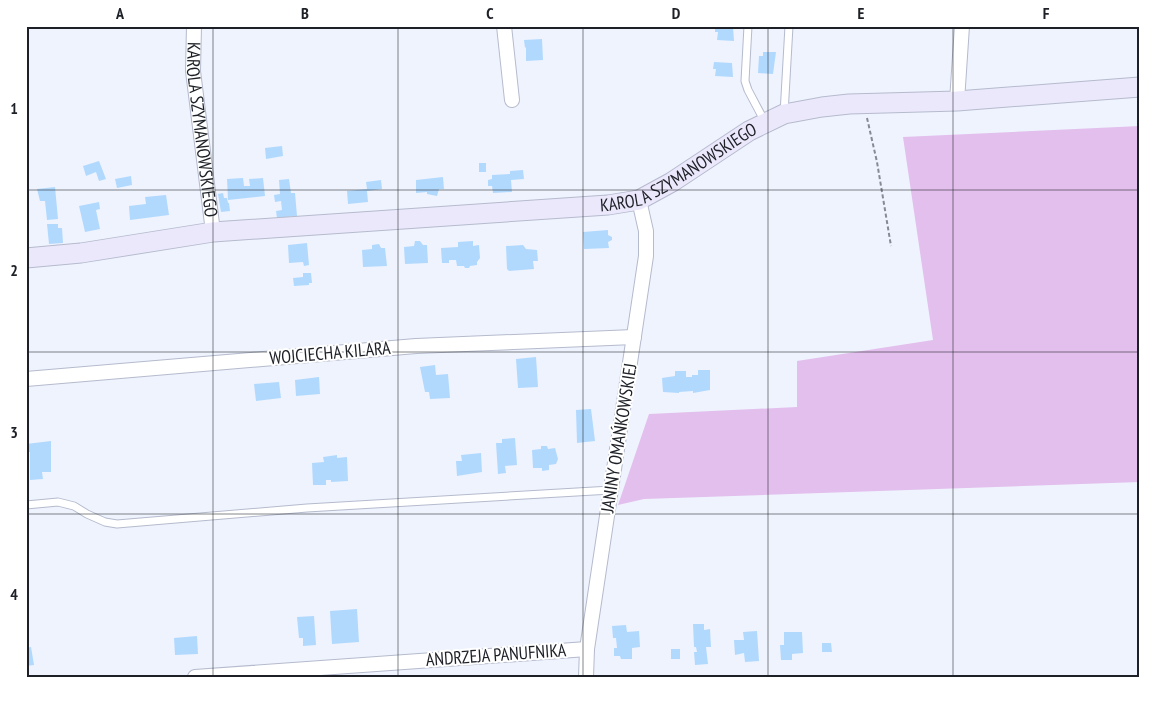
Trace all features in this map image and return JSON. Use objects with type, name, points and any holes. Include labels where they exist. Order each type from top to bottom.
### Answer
[{"type":"street","name":"KAROLA SZYMANOWSKIEGO","points":[[194,26],[193,71],[213,232]]},
{"type":"street","points":[[504,26],[512,100]]},
{"type":"street","points":[[957,101],[962,26]]},
{"type":"street","name":"KAROLA SZYMANOWSKIEGO","points":[[26,258],[80,253],[213,232],[608,205],[639,200],[672,182],[748,131],[784,114],[822,107],[957,101],[1140,87]]},
{"type":"street","name":"JANINY OMAŃKOWSKIEJ","points":[[586,677],[587,649],[646,256],[646,231],[639,200]]},
{"type":"street","name":"WOJCIECHA KILARA","points":[[26,379],[416,346],[634,337]]},
{"type":"street","name":"ANDRZEJA PANUFNIKA","points":[[195,677],[587,649]]},
{"type":"lane","points":[[748,26],[745,81],[765,122]]},
{"type":"lane","points":[[784,114],[789,26]]},
{"type":"lane","points":[[26,505],[58,502],[74,506],[106,522],[117,524],[308,508],[611,490]]},
{"type":"path","points":[[863,104],[877,162],[891,246]]},
{"type":"shaded area","points":[[1140,126],[1140,482],[644,499],[618,505],[649,414],[797,407],[797,361],[933,340],[903,137]]},
{"type":"building","points":[[715,26],[733,27],[734,41],[717,40],[718,32],[715,32]]},
{"type":"building","points":[[542,39],[543,60],[526,61],[524,40]]},
{"type":"building","points":[[763,52],[776,52],[773,74],[758,73],[759,56],[763,56]]},
{"type":"building","points":[[714,62],[732,63],[733,77],[715,76]]},
{"type":"building","points":[[282,146],[283,156],[266,159],[265,148]]},
{"type":"building","points":[[99,161],[106,179],[99,181],[96,172],[86,176],[83,166]]},
{"type":"building","points":[[479,163],[486,163],[486,172],[479,172]]},
{"type":"building","points":[[523,170],[524,179],[511,180],[512,192],[493,193],[492,186],[488,186],[488,180],[492,179],[492,175],[510,174],[510,171]]},
{"type":"building","points":[[131,176],[132,185],[117,188],[115,179]]},
{"type":"building","points":[[443,177],[444,189],[439,189],[437,196],[427,194],[427,192],[416,193],[416,180]]},
{"type":"building","points":[[243,178],[244,186],[250,186],[249,179],[263,178],[265,196],[228,200],[227,179]]},
{"type":"building","points":[[289,179],[291,193],[295,193],[297,216],[277,218],[276,211],[282,210],[281,201],[275,202],[274,195],[280,194],[279,180]]},
{"type":"building","points":[[381,180],[382,189],[367,191],[368,202],[348,204],[347,191],[367,189],[366,182]]},
{"type":"building","points":[[55,187],[58,219],[47,220],[45,201],[40,201],[37,189]]},
{"type":"building","points":[[223,193],[224,198],[227,198],[229,203],[230,211],[221,212],[218,194]]},
{"type":"building","points":[[166,195],[169,215],[130,220],[129,206],[146,204],[145,197]]},
{"type":"building","points":[[99,202],[100,209],[96,210],[100,229],[85,232],[79,206]]},
{"type":"building","points":[[47,224],[58,224],[58,228],[62,228],[63,243],[49,244]]},
{"type":"building","points":[[608,230],[608,235],[612,237],[612,240],[608,242],[609,248],[584,249],[583,232]]},
{"type":"building","points":[[415,241],[420,241],[423,245],[427,245],[428,263],[405,264],[404,247],[414,246]]},
{"type":"building","points":[[473,241],[473,246],[479,245],[480,258],[477,265],[465,268],[464,266],[457,266],[456,260],[442,263],[441,248],[458,247],[458,242]]},
{"type":"building","points":[[307,243],[309,265],[304,266],[303,262],[289,263],[288,245]]},
{"type":"building","points":[[379,244],[381,248],[385,248],[387,266],[363,267],[362,250],[372,249],[372,245]]},
{"type":"building","points":[[523,245],[526,249],[537,250],[538,261],[533,261],[534,269],[509,271],[507,269],[506,246]]},
{"type":"building","points":[[303,273],[311,273],[312,283],[294,286],[293,278],[303,277]]},
{"type":"building","points":[[536,357],[538,387],[518,388],[516,359]]},
{"type":"building","points":[[435,365],[436,375],[448,374],[450,398],[430,399],[429,392],[425,392],[420,367]]},
{"type":"building","points":[[698,370],[710,370],[710,390],[693,393],[693,391],[679,393],[663,392],[662,378],[675,376],[675,371],[686,371],[686,377],[692,377],[692,375],[698,375]]},
{"type":"building","points":[[319,377],[320,394],[296,396],[295,380]]},
{"type":"building","points":[[279,382],[281,398],[256,401],[254,384]]},
{"type":"building","points":[[591,409],[595,441],[577,443],[576,410]]},
{"type":"building","points":[[515,438],[517,465],[505,466],[506,473],[498,474],[496,443],[502,443],[502,439]]},
{"type":"building","points":[[51,441],[51,472],[42,472],[43,479],[30,480],[30,452],[26,452],[26,444]]},
{"type":"building","points":[[541,446],[547,446],[548,449],[555,448],[558,459],[556,464],[549,465],[549,470],[542,471],[542,468],[533,468],[532,450],[541,449]]},
{"type":"building","points":[[481,453],[482,472],[457,476],[456,461],[462,461],[461,455]]},
{"type":"building","points":[[337,455],[337,458],[347,457],[348,481],[331,482],[331,480],[326,480],[326,485],[313,485],[312,463],[324,462],[323,457]]},
{"type":"building","points":[[357,609],[359,642],[332,644],[330,611]]},
{"type":"building","points":[[314,616],[316,645],[303,646],[303,638],[299,638],[297,617]]},
{"type":"building","points":[[693,624],[704,624],[704,630],[710,629],[711,647],[706,647],[708,664],[695,665],[694,652],[697,652],[696,647],[694,647]]},
{"type":"building","points":[[626,625],[627,632],[639,631],[640,647],[632,648],[632,659],[621,659],[620,656],[614,656],[614,648],[617,648],[616,638],[613,638],[612,626]]},
{"type":"building","points":[[757,631],[759,661],[745,662],[744,653],[735,655],[734,640],[744,640],[743,632]]},
{"type":"building","points":[[784,632],[802,632],[803,653],[792,654],[792,660],[781,660],[780,645],[784,645]]},
{"type":"building","points":[[197,636],[198,654],[175,655],[174,638]]},
{"type":"building","points":[[822,643],[831,643],[832,652],[822,652]]},
{"type":"building","points":[[31,647],[34,665],[26,666],[26,648]]},
{"type":"building","points":[[671,649],[680,649],[680,659],[671,659]]}]
